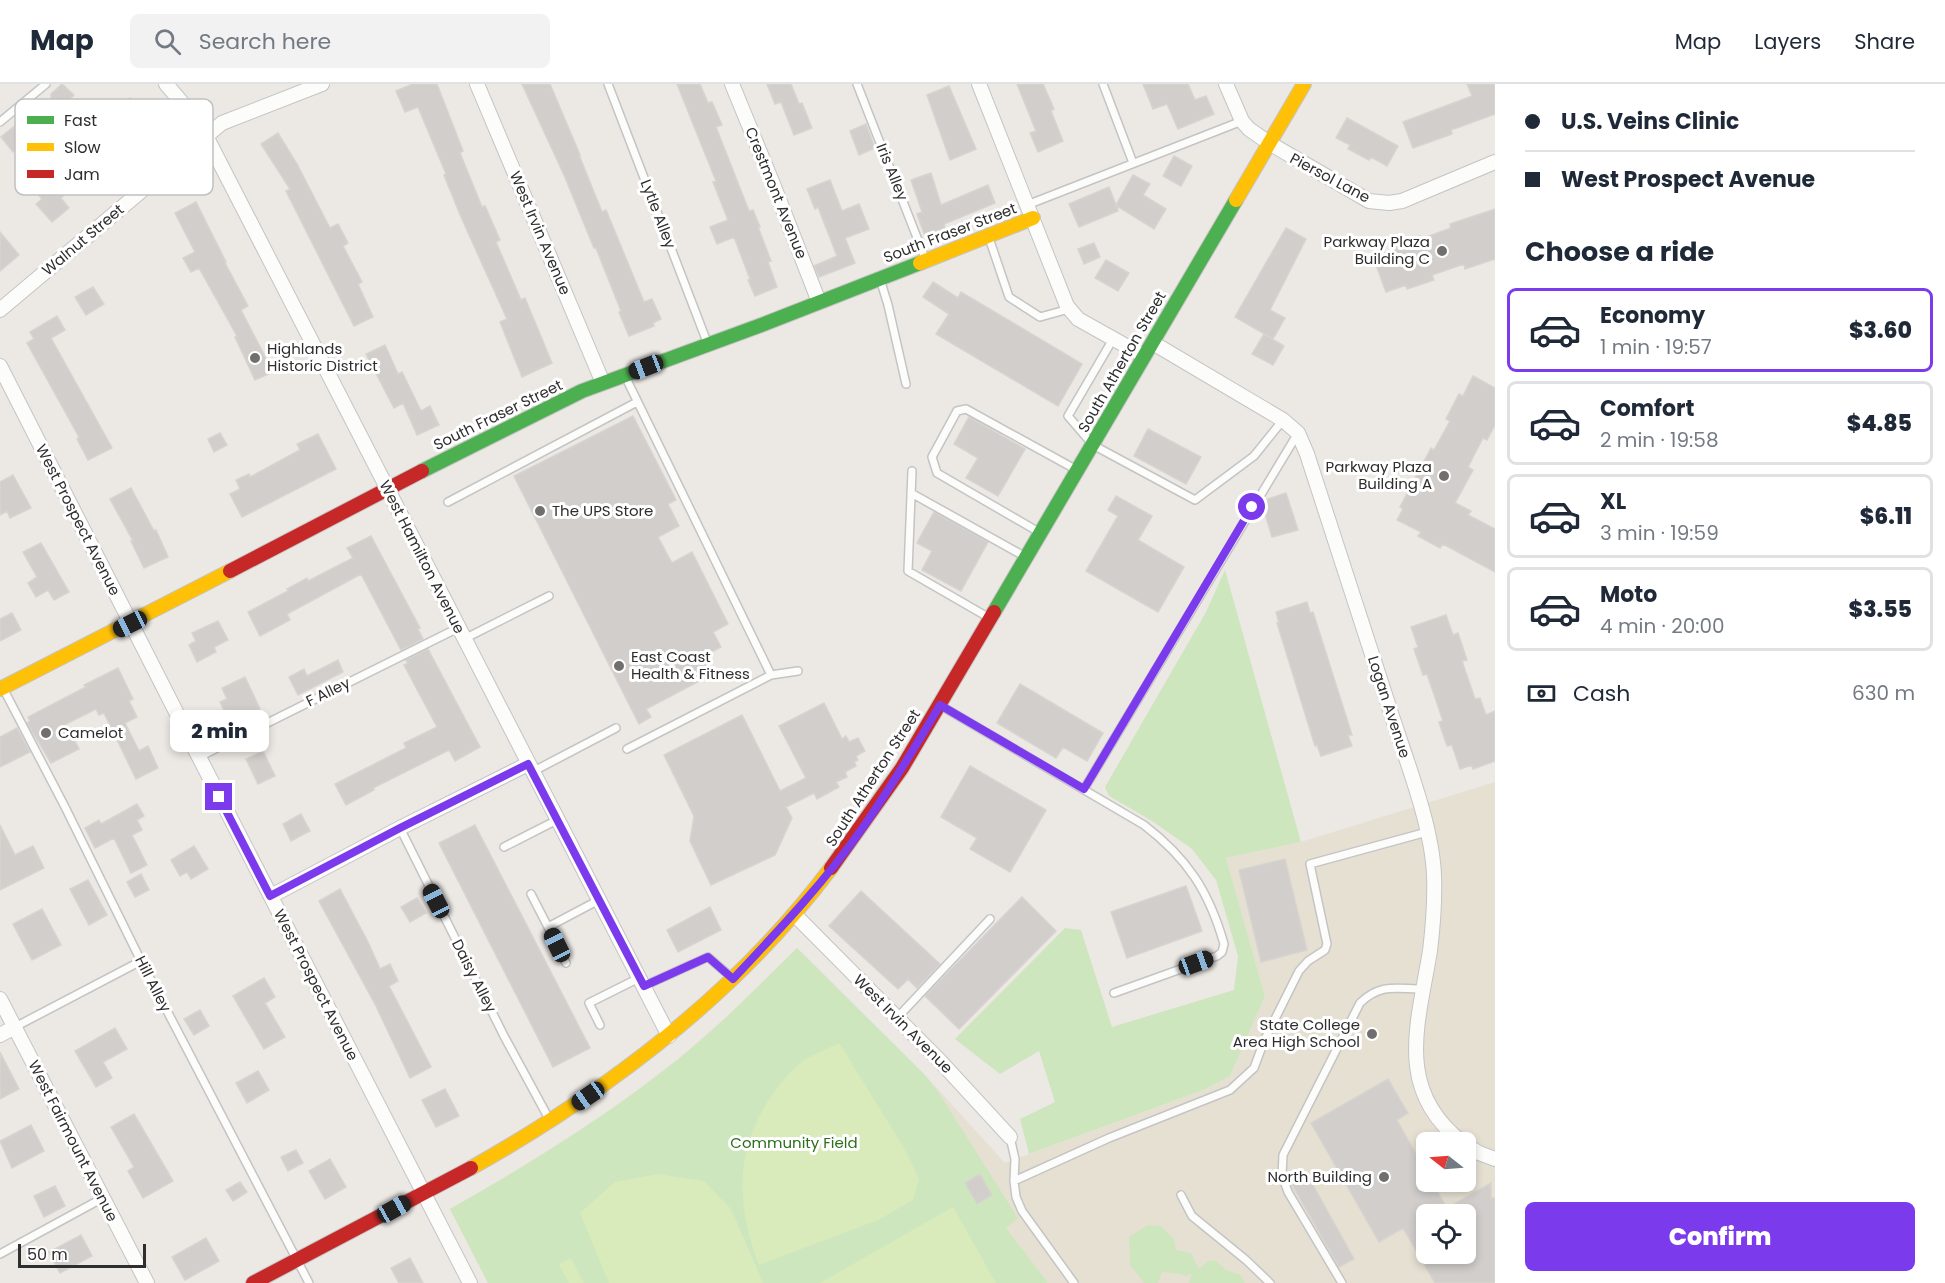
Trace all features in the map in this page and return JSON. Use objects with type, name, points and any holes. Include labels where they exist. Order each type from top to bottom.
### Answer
[{"type":"main road","name":"South Atherton Street","points":[[253,1283],[503,1151],[551,1122],[669,1036],[733,979],[794,914],[858,834],[886,794],[1304,84]]},
{"type":"main road","name":"South Fraser Street","points":[[1,687],[130,624],[582,391],[988,236],[1030,212]]},
{"type":"street","name":"West Hamilton Avenue","points":[[166,84],[179,99]]},
{"type":"street","name":"Walnut Street","points":[[213,130],[222,123],[322,84]]},
{"type":"street","name":"West Irvin Avenue","points":[[477,84],[603,383]]},
{"type":"street","name":"Crestmont Avenue","points":[[732,84],[774,184],[819,302]]},
{"type":"street","points":[[979,84],[1069,309],[1078,319],[1144,356]]},
{"type":"street","points":[[1226,84],[1242,121]]},
{"type":"street","name":"Piersol Lane","points":[[1242,121],[1269,143],[1356,195],[1377,202],[1402,201],[1495,162]]},
{"type":"street","name":"West Hamilton Avenue","points":[[213,150],[669,1036]]},
{"type":"street","name":"Walnut Street","points":[[0,310],[136,195]]},
{"type":"street","name":"Logan Avenue","points":[[1153,343],[1283,420],[1298,433],[1307,454],[1409,768],[1427,832],[1433,865],[1434,895],[1430,948],[1415,1055],[1417,1072],[1425,1098],[1441,1123],[1451,1132]]},
{"type":"street","name":"West Prospect Avenue","points":[[0,366],[130,624],[470,1283]]},
{"type":"street","points":[[270,896],[400,828],[530,768]]},
{"type":"street","name":"West Irvin Avenue","points":[[794,914],[1010,1137]]},
{"type":"street","name":"West Fairmount Avenue","points":[[0,999],[101,1199],[147,1283]]},
{"type":"street","points":[[0,1035],[15,1027]]},
{"type":"street","name":"Logan Avenue","points":[[1476,1150],[1495,1159]]},
{"type":"lane","points":[[28,99],[46,84]]},
{"type":"lane","name":"Lytle Alley","points":[[608,84],[708,344]]},
{"type":"lane","name":"Iris Alley","points":[[857,84],[926,260]]},
{"type":"lane","points":[[1102,84],[1133,163]]},
{"type":"lane","points":[[0,122],[15,110]]},
{"type":"lane","name":"South Fraser Street","points":[[1030,212],[1133,163],[1242,121]]},
{"type":"lane","points":[[988,236],[1009,297],[1040,317],[1069,309]]},
{"type":"lane","points":[[879,278],[888,305],[906,384]]},
{"type":"lane","points":[[1113,339],[1068,416],[1092,445],[1195,500],[1254,456],[1283,420]]},
{"type":"lane","points":[[625,375],[771,675]]},
{"type":"lane","points":[[448,502],[637,402]]},
{"type":"lane","points":[[1041,533],[937,473],[932,457],[957,411],[966,409],[1077,471]]},
{"type":"lane","points":[[1084,789],[1298,433]]},
{"type":"lane","points":[[912,471],[908,571],[991,619]]},
{"type":"lane","points":[[911,493],[1026,558]]},
{"type":"lane","name":"F Alley","points":[[199,757],[461,633],[549,596]]},
{"type":"lane","points":[[627,749],[771,675],[798,671]]},
{"type":"lane","name":"Hill Alley","points":[[1,687],[309,1283]]},
{"type":"lane","points":[[940,705],[1144,825],[1167,843],[1204,889],[1224,944],[1222,952],[1217,956],[1114,993]]},
{"type":"lane","points":[[530,768],[616,728]]},
{"type":"lane","points":[[504,847],[557,820]]},
{"type":"lane","name":"Daisy Alley","points":[[400,828],[504,1036],[551,1122]]},
{"type":"lane","points":[[1014,1181],[1109,1138],[1223,1094],[1238,1084],[1254,1068],[1264,1041],[1299,971],[1308,961],[1325,950],[1326,944],[1310,864],[1427,832]]},
{"type":"lane","points":[[531,894],[566,963]]},
{"type":"lane","points":[[548,927],[599,900]]},
{"type":"lane","points":[[897,1018],[990,919]]},
{"type":"lane","points":[[600,1025],[589,1003],[708,957],[733,979]]},
{"type":"lane","points":[[15,1027],[141,961]]},
{"type":"lane","points":[[1342,1283],[1288,1192],[1282,1175],[1284,1155],[1360,1004],[1372,992],[1388,989],[1423,989]]},
{"type":"lane","points":[[1010,1137],[1015,1159],[1016,1197],[1022,1211],[1074,1283]]},
{"type":"lane","points":[[1181,1195],[1192,1216],[1246,1260],[1270,1283]]},
{"type":"lane","points":[[0,1254],[101,1199]]},
{"type":"shaded area","name":"State College Area High School","points":[[1495,782],[1495,1283],[488,1283],[450,1209],[526,1166],[617,1106],[678,1059],[732,1012],[797,948],[925,1075],[1005,1163],[1206,1089],[1230,1076],[1265,996],[1226,858],[1301,842]]},
{"type":"green space","points":[[1225,570],[1301,842],[1226,858],[1265,996],[1230,1076],[1206,1089],[1029,1154],[1020,1119],[1055,1102],[1039,1051],[1000,1074],[955,1039],[1065,928],[1081,930],[1112,1027],[1234,990],[1238,956],[1216,880],[1192,849],[1152,821],[1109,796],[1105,787],[1206,612]]},
{"type":"green space","name":"Community Field","points":[[797,948],[925,1075],[939,1093],[1018,1218],[1006,1228],[1048,1283],[488,1283],[450,1209],[566,1139],[649,1082],[708,1034]]},
{"type":"green space","points":[[839,1043],[903,1146],[919,1179],[913,1200],[878,1220],[759,1265],[751,1243],[743,1199],[745,1157],[751,1136],[772,1095],[792,1070],[806,1059]]},
{"type":"green space","points":[[658,1174],[704,1181],[731,1209],[763,1283],[609,1283],[580,1213],[615,1182]]},
{"type":"green space","points":[[953,1207],[996,1283],[820,1283]]},
{"type":"green space","points":[[1147,1225],[1161,1226],[1174,1239],[1176,1250],[1191,1253],[1199,1269],[1209,1260],[1216,1261],[1226,1270],[1241,1275],[1245,1283],[1189,1283],[1192,1273],[1186,1276],[1162,1272],[1158,1283],[1144,1283],[1130,1265],[1129,1237]]},
{"type":"green space","points":[[571,1258],[584,1283],[569,1283],[559,1264]]},
{"type":"building","points":[[62,84],[74,95],[70,99],[51,99],[51,94]]},
{"type":"building","points":[[413,84],[437,84],[463,151],[460,153],[482,207],[485,206],[500,240],[496,242],[521,300],[525,298],[552,363],[522,377],[500,322],[507,319],[461,217],[418,107],[405,112],[396,91]]},
{"type":"building","points":[[522,84],[550,84],[602,212],[606,210],[644,302],[652,299],[661,319],[653,323],[654,326],[629,336],[596,248],[594,248],[564,175]]},
{"type":"building","points":[[677,84],[700,84],[708,103],[712,102],[722,125],[716,127],[749,211],[753,210],[760,227],[758,227],[771,261],[768,262],[777,287],[755,296],[734,237],[717,244],[710,227],[728,220],[713,182],[716,181]]},
{"type":"building","points":[[767,84],[791,84],[812,128],[794,135],[781,102],[775,104]]},
{"type":"building","points":[[1017,84],[1043,84],[1054,109],[1051,111],[1063,141],[1038,152],[1030,133],[1036,131]]},
{"type":"building","points":[[1143,84],[1188,84],[1195,100],[1206,96],[1214,114],[1178,129],[1167,104],[1153,109]]},
{"type":"building","points":[[1467,84],[1495,84],[1495,114],[1451,130],[1452,134],[1413,148],[1403,122],[1472,96]]},
{"type":"building","points":[[949,86],[976,149],[950,160],[927,95]]},
{"type":"building","points":[[1347,118],[1398,146],[1387,166],[1371,157],[1369,160],[1348,149],[1350,145],[1336,138]]},
{"type":"building","points":[[866,124],[875,148],[859,155],[850,131]]},
{"type":"building","points":[[15,126],[15,150],[13,152],[1,137]]},
{"type":"building","points":[[278,133],[330,228],[338,224],[348,243],[343,246],[362,282],[358,284],[373,317],[354,326],[286,191],[290,189],[261,144]]},
{"type":"building","points":[[1174,156],[1192,166],[1181,186],[1163,176]]},
{"type":"building","points":[[931,173],[941,205],[988,185],[995,203],[944,224],[945,228],[925,236],[917,214],[922,212],[911,180]]},
{"type":"building","points":[[1133,175],[1150,184],[1143,195],[1166,209],[1154,229],[1117,206],[1118,211],[1079,227],[1069,204],[1109,187],[1116,205]]},
{"type":"building","points":[[830,180],[842,211],[859,204],[869,229],[845,238],[855,263],[819,277],[814,266],[837,256],[818,207],[815,209],[807,189]]},
{"type":"building","points":[[39,195],[64,195],[61,198],[69,208],[52,222],[36,204],[42,199]]},
{"type":"building","points":[[196,202],[248,306],[241,310],[273,372],[255,380],[235,337],[237,336],[199,268],[191,272],[183,258],[195,252],[175,213]]},
{"type":"building","name":"Parkway Plaza Building C","points":[[1495,209],[1495,259],[1465,269],[1464,264],[1432,275],[1434,280],[1407,289],[1406,285],[1386,292],[1373,257],[1394,249],[1393,245],[1420,236],[1421,239],[1451,228],[1450,224]]},
{"type":"building","points":[[1286,228],[1306,239],[1270,310],[1285,318],[1273,339],[1235,317]]},
{"type":"building","points":[[0,232],[19,255],[0,271]]},
{"type":"building","points":[[1094,243],[1100,257],[1084,264],[1078,249]]},
{"type":"building","points":[[1106,260],[1129,273],[1118,291],[1095,278]]},
{"type":"building","points":[[933,282],[958,298],[961,292],[1082,364],[1058,406],[936,334],[949,314],[923,297]]},
{"type":"building","points":[[93,287],[104,304],[86,315],[75,297]]},
{"type":"building","points":[[57,316],[65,330],[51,338],[112,448],[88,460],[77,439],[79,437],[27,343],[34,339],[30,332]]},
{"type":"building","points":[[1264,334],[1284,346],[1273,365],[1252,354]]},
{"type":"building","points":[[385,345],[398,374],[402,372],[421,411],[430,406],[439,425],[417,435],[403,403],[394,408],[366,354]]},
{"type":"building","name":"Parkway Plaza Building A","points":[[1473,376],[1495,388],[1495,425],[1487,440],[1483,438],[1468,467],[1473,470],[1455,503],[1471,511],[1468,515],[1495,529],[1495,572],[1443,544],[1440,548],[1418,536],[1421,532],[1397,520],[1403,509],[1400,507],[1431,448],[1434,450],[1450,421],[1446,419],[1459,394],[1463,396]]},
{"type":"building","points":[[633,416],[676,500],[668,504],[679,526],[658,537],[672,563],[692,552],[728,624],[713,632],[721,647],[702,657],[711,675],[646,709],[651,717],[639,724],[514,476]]},
{"type":"building","points":[[969,417],[1025,449],[998,496],[966,478],[978,458],[954,444]]},
{"type":"building","points":[[1148,429],[1201,457],[1186,484],[1134,456]]},
{"type":"building","points":[[220,433],[227,445],[214,452],[208,439]]},
{"type":"building","points":[[318,434],[336,469],[242,517],[230,494],[240,489],[236,480],[249,474],[250,477],[300,450],[297,444]]},
{"type":"building","points":[[13,475],[31,508],[10,518],[7,511],[0,515],[0,482]]},
{"type":"building","points":[[131,488],[154,531],[156,530],[168,557],[144,568],[131,541],[133,541],[110,499]]},
{"type":"building","points":[[1286,493],[1298,530],[1272,537],[1262,504],[1265,500]]},
{"type":"building","points":[[1116,496],[1152,516],[1138,540],[1184,567],[1158,612],[1086,571],[1118,516],[1108,510]]},
{"type":"building","points":[[934,512],[988,542],[961,591],[922,570],[932,551],[917,543]]},
{"type":"building","points":[[371,536],[420,628],[418,629],[423,639],[401,650],[361,574],[287,614],[290,620],[260,636],[248,612],[307,578],[308,581],[353,558],[347,548]]},
{"type":"building","points":[[41,543],[69,592],[54,600],[48,590],[36,597],[28,583],[37,577],[23,552]]},
{"type":"building","points":[[1307,602],[1310,613],[1313,612],[1352,735],[1348,735],[1352,746],[1321,756],[1317,745],[1315,746],[1277,623],[1279,623],[1276,612]]},
{"type":"building","points":[[12,613],[21,630],[0,641],[0,619]]},
{"type":"building","points":[[1446,615],[1453,635],[1458,633],[1467,660],[1462,661],[1475,699],[1480,698],[1486,715],[1495,711],[1495,761],[1473,769],[1472,765],[1460,769],[1452,745],[1447,746],[1439,722],[1443,721],[1427,674],[1423,675],[1414,649],[1418,647],[1411,627]]},
{"type":"building","points":[[218,621],[228,640],[214,647],[216,652],[197,662],[189,645],[196,641],[192,633]]},
{"type":"building","points":[[428,649],[480,747],[455,761],[449,750],[373,788],[374,790],[346,805],[335,784],[406,748],[404,743],[437,727],[404,665],[408,663],[406,660]]},
{"type":"building","points":[[338,660],[343,672],[298,695],[289,677],[304,669],[307,676]]},
{"type":"building","points":[[118,668],[133,699],[129,701],[137,717],[125,723],[139,751],[148,746],[158,768],[136,779],[104,713],[99,715],[96,709],[66,724],[79,749],[51,763],[27,723],[30,721],[28,717]]},
{"type":"building","points":[[245,677],[260,709],[230,723],[220,702],[227,699],[222,688]]},
{"type":"building","points":[[1020,684],[1103,733],[1087,761],[1063,747],[1056,758],[997,723]]},
{"type":"building","points":[[824,703],[842,739],[846,736],[849,742],[858,738],[865,751],[856,756],[858,760],[854,762],[856,766],[845,772],[847,777],[836,782],[839,787],[817,799],[814,793],[786,807],[792,818],[775,855],[711,885],[690,841],[694,816],[664,755],[742,715],[780,791],[806,778],[779,726]]},
{"type":"building","points":[[17,728],[30,752],[0,767],[0,737]]},
{"type":"building","points":[[263,751],[275,776],[258,784],[246,759]]},
{"type":"building","points":[[970,766],[1046,810],[1010,872],[970,849],[977,838],[941,817]]},
{"type":"building","points":[[137,804],[144,816],[137,820],[142,830],[132,835],[147,865],[131,873],[114,838],[95,848],[85,828],[99,820],[101,824]]},
{"type":"building","points":[[301,814],[310,831],[291,841],[283,824]]},
{"type":"building","points":[[0,825],[15,855],[33,846],[44,868],[0,890]]},
{"type":"building","points":[[475,825],[590,1048],[553,1067],[439,843]]},
{"type":"building","points":[[194,846],[208,869],[191,879],[187,872],[180,876],[171,860]]},
{"type":"building","points":[[1285,859],[1307,950],[1261,962],[1239,870]]},
{"type":"building","points":[[141,874],[149,890],[135,897],[127,882]]},
{"type":"building","points":[[88,880],[107,915],[89,925],[70,889]]},
{"type":"building","points":[[1186,886],[1202,931],[1127,958],[1111,912]]},
{"type":"building","points":[[340,889],[380,969],[390,964],[398,981],[389,986],[431,1067],[410,1078],[376,1006],[319,901]]},
{"type":"building","points":[[861,891],[940,964],[917,988],[908,979],[898,989],[829,926]]},
{"type":"building","points":[[1022,897],[1056,931],[959,1029],[925,996]]},
{"type":"building","points":[[417,898],[426,913],[410,922],[401,907]]},
{"type":"building","points":[[710,907],[721,930],[678,952],[667,930]]},
{"type":"building","points":[[42,909],[61,945],[32,960],[13,924]]},
{"type":"building","points":[[264,978],[275,997],[265,1003],[285,1037],[264,1049],[233,996]]},
{"type":"building","points":[[200,1010],[209,1026],[194,1035],[184,1019]]},
{"type":"building","points":[[115,1028],[127,1049],[103,1062],[112,1078],[96,1087],[75,1051]]},
{"type":"building","points":[[0,1052],[19,1089],[0,1099]]},
{"type":"building","points":[[258,1071],[269,1090],[247,1103],[236,1083]]},
{"type":"building","name":"North Building","points":[[1388,1079],[1408,1113],[1397,1120],[1416,1154],[1416,1192],[1438,1192],[1445,1204],[1416,1204],[1416,1250],[1403,1228],[1379,1242],[1311,1123]]},
{"type":"building","points":[[445,1089],[459,1116],[436,1127],[422,1100]]},
{"type":"building","points":[[134,1114],[173,1181],[143,1198],[128,1171],[134,1167],[111,1127]]},
{"type":"building","points":[[31,1125],[44,1151],[12,1168],[0,1141]]},
{"type":"building","points":[[296,1150],[303,1163],[288,1171],[281,1157]]},
{"type":"building","points":[[330,1159],[346,1187],[325,1199],[309,1171]]},
{"type":"building","points":[[980,1174],[992,1195],[977,1204],[965,1183]]},
{"type":"building","points":[[1307,1174],[1354,1259],[1339,1267],[1291,1183]]},
{"type":"building","points":[[240,1182],[247,1192],[233,1201],[226,1190]]},
{"type":"building","name":"North Building","points":[[1491,1183],[1491,1198],[1495,1198],[1495,1283],[1435,1283],[1424,1264],[1476,1264],[1476,1204],[1454,1204]]},
{"type":"building","points":[[55,1186],[65,1206],[44,1217],[34,1196]]},
{"type":"building","points":[[81,1235],[92,1256],[60,1273],[49,1252]]},
{"type":"building","points":[[206,1238],[219,1261],[185,1280],[172,1257]]},
{"type":"building","points":[[410,1258],[423,1283],[399,1283],[391,1268]]},
{"type":"traffic: fast","points":[[994,612],[1236,200]]},
{"type":"traffic: fast","points":[[422,471],[582,391],[920,263]]},
{"type":"traffic: slow","points":[[1236,200],[1304,84]]},
{"type":"traffic: slow","points":[[920,263],[1033,218]]},
{"type":"traffic: slow","points":[[0,689],[230,571]]},
{"type":"traffic: slow","points":[[471,1168],[572,1106],[667,1037],[754,958],[831,868]]},
{"type":"traffic: jam","points":[[230,571],[422,471]]},
{"type":"traffic: jam","points":[[831,868],[902,768],[994,612]]},
{"type":"traffic: jam","points":[[253,1283],[471,1168]]},
{"type":"place","name":"Parkway Plaza Building C","points":[[1442,251]]},
{"type":"place","name":"Highlands Historic District","points":[[255,358]]},
{"type":"place","name":"Parkway Plaza Building A","points":[[1444,476]]},
{"type":"place","name":"The UPS Store","points":[[540,511]]},
{"type":"place","name":"East Coast Health & Fitness","points":[[619,666]]},
{"type":"place","name":"Camelot","points":[[46,733]]},
{"type":"place","name":"State College Area High School","points":[[1372,1034]]},
{"type":"place","name":"North Building","points":[[1384,1177]]},
{"type":"route","points":[[219,797],[270,896],[528,764],[644,986],[708,957],[733,979],[794,914],[858,834],[940,705],[1084,789],[1252,507]]}]
